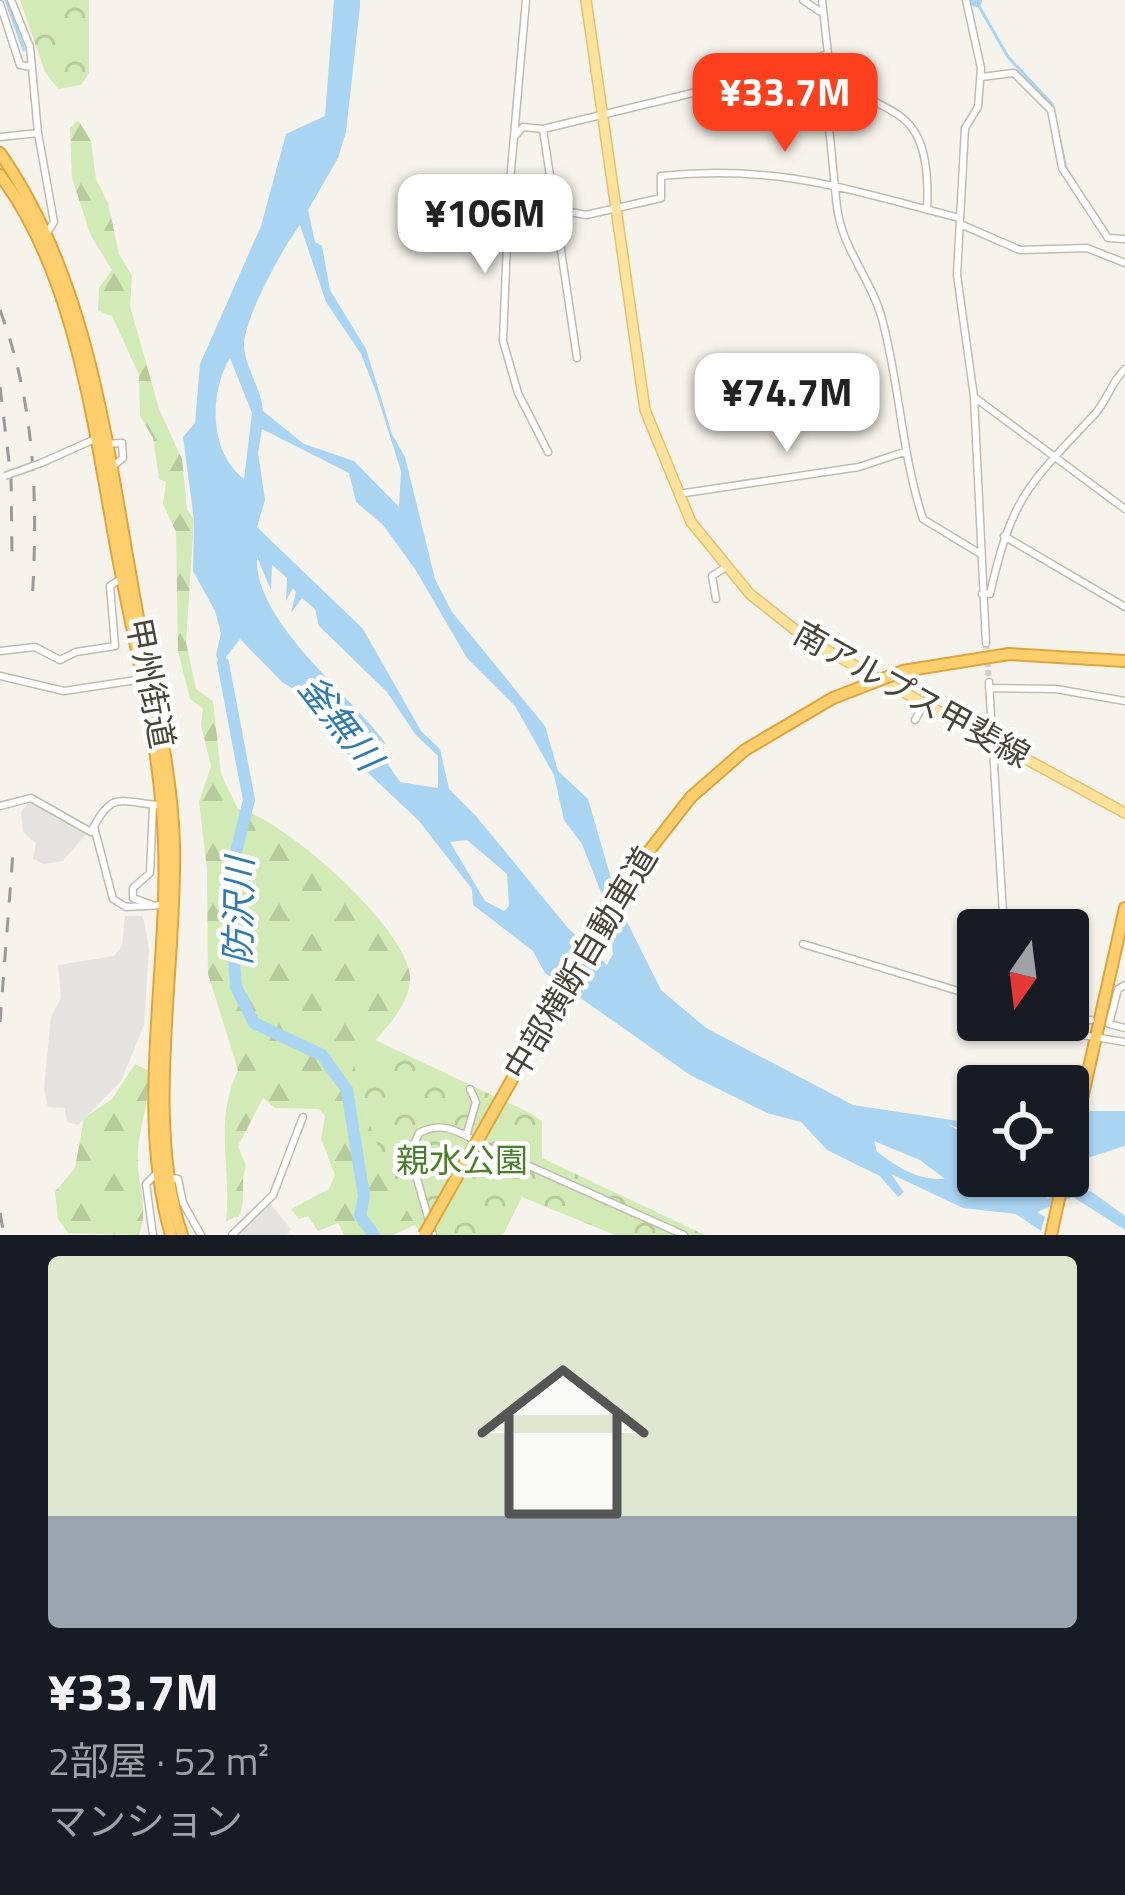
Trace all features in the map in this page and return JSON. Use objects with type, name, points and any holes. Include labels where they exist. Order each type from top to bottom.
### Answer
[{"type":"highway","name":"甲州街道","points":[[0,153],[48,231],[67,282],[122,578],[146,678],[164,905]]},
{"type":"highway","name":"甲州街道","points":[[0,175],[49,259],[99,444],[111,469],[170,803],[164,905],[162,1176],[171,1235]]},
{"type":"highway","name":"中部横断自動車道","points":[[428,1235],[621,887],[691,797],[745,750],[833,698],[903,671],[1009,654],[1125,661]]},
{"type":"highway","points":[[1089,1067],[1125,908]]},
{"type":"highway","name":"甲州街道","points":[[162,1176],[182,1235]]},
{"type":"highway","points":[[1051,1235],[1059,1197]]},
{"type":"main road","name":"南アルプス甲斐線","points":[[586,0],[645,410],[678,494],[726,567],[768,611],[808,640],[1125,813]]},
{"type":"street","points":[[11,0],[28,37],[54,222],[48,231]]},
{"type":"street","points":[[526,0],[512,162],[505,350],[518,393],[548,452]]},
{"type":"street","points":[[802,0],[819,11]]},
{"type":"street","points":[[822,0],[819,11],[836,71],[855,90],[897,108],[907,120],[929,167],[927,210]]},
{"type":"street","points":[[966,0],[981,77],[978,107],[965,128],[956,275],[974,397],[986,643]]},
{"type":"street","points":[[0,4],[20,65],[32,67]]},
{"type":"street","points":[[512,162],[519,129],[543,129],[748,79],[799,59],[814,61],[828,54]]},
{"type":"street","points":[[814,61],[826,97],[837,209],[849,251],[882,315],[898,381],[904,452],[922,518],[979,553]]},
{"type":"street","points":[[981,77],[1014,73],[1047,104],[1062,168],[1108,238],[1109,257]]},
{"type":"street","points":[[543,129],[577,358]]},
{"type":"street","points":[[0,136],[38,133]]},
{"type":"street","points":[[509,212],[554,209],[586,215],[661,198],[661,176],[728,169],[837,185],[960,221],[1020,250],[1078,247],[1125,262]]},
{"type":"street","points":[[1108,238],[1125,238]]},
{"type":"street","points":[[982,594],[990,594],[1010,517],[1054,453],[1099,410],[1125,369]]},
{"type":"street","points":[[974,397],[1125,509]]},
{"type":"street","points":[[2,477],[99,444]]},
{"type":"street","points":[[678,494],[859,467],[904,452]]},
{"type":"street","points":[[1003,536],[1125,607]]},
{"type":"street","points":[[716,598],[712,576],[726,567]]},
{"type":"street","points":[[0,651],[35,647],[60,661],[76,652],[115,646],[110,586],[122,578]]},
{"type":"street","points":[[0,676],[64,691],[146,678]]},
{"type":"street","points":[[1003,909],[989,685],[1056,689],[1125,701]]},
{"type":"street","points":[[915,720],[924,704]]},
{"type":"street","points":[[0,806],[32,798],[91,832],[102,808],[116,800],[157,805],[150,873],[133,888],[133,898],[164,905]]},
{"type":"street","points":[[94,827],[112,899],[126,907],[164,905]]},
{"type":"street","points":[[803,944],[957,991]]},
{"type":"street","points":[[1125,985],[1118,989],[1109,1024],[1125,1028]]},
{"type":"street","points":[[1089,1038],[1125,1042]]},
{"type":"street","points":[[467,1133],[476,1102],[470,1089]]},
{"type":"street","points":[[232,1235],[273,1195],[303,1117]]},
{"type":"street","points":[[428,1235],[415,1180],[414,1139],[437,1127],[467,1133],[489,1148],[683,1235]]},
{"type":"street","points":[[154,1235],[146,1184],[147,1178],[162,1176],[178,1178],[183,1203],[201,1235]]},
{"type":"green space","points":[[20,0],[89,0],[89,73],[81,85],[58,89],[45,72]]},
{"type":"green space","points":[[78,120],[91,141],[96,179],[108,203],[119,254],[132,276],[130,306],[159,409],[182,459],[187,509],[194,520],[186,642],[196,689],[213,701],[221,774],[238,809],[283,832],[341,879],[391,934],[405,959],[408,993],[351,1072],[389,1177],[417,1224],[393,1235],[344,1235],[338,1223],[318,1231],[308,1216],[299,1219],[291,1209],[329,1189],[335,1175],[321,1139],[325,1116],[319,1109],[275,1108],[263,1098],[238,1146],[246,1166],[239,1216],[226,1221],[226,1109],[238,1070],[208,974],[207,869],[199,802],[211,766],[201,725],[203,709],[190,699],[178,651],[176,532],[163,504],[166,482],[159,479],[153,438],[140,416],[139,375],[112,316],[98,311],[99,288],[112,270],[91,236],[72,178],[70,128]]},
{"type":"green space","name":"親水公園","points":[[375,1040],[542,1121],[542,1158],[705,1235],[615,1235],[522,1197],[503,1235],[421,1235],[389,1178],[351,1072],[365,1046]]},
{"type":"green space","points":[[135,1064],[149,1071],[138,1149],[143,1213],[139,1235],[68,1233],[58,1219],[55,1192],[75,1168],[84,1118],[112,1099]]},
{"type":"shaded area","points":[[31,800],[87,833],[63,861],[44,864],[33,859],[36,843],[23,832],[21,812]]},
{"type":"shaded area","points":[[125,916],[143,916],[149,949],[144,1025],[121,1081],[78,1125],[67,1122],[65,1108],[48,1107],[44,1088],[51,1017],[61,998],[58,965],[114,956],[122,946]]},
{"type":"shaded area","points":[[269,1202],[291,1229],[287,1235],[236,1235]]},
{"type":"water","name":"釜無川","points":[[334,0],[360,0],[346,132],[338,158],[308,210],[315,242],[322,246],[330,290],[366,349],[392,434],[405,457],[435,579],[452,612],[545,726],[558,771],[588,799],[619,906],[661,990],[706,1028],[853,1105],[957,1121],[957,1127],[947,1124],[957,1130],[957,1197],[1073,1197],[1037,1212],[1045,1217],[1041,1231],[1016,1214],[963,1208],[891,1174],[904,1192],[898,1197],[880,1176],[827,1150],[801,1122],[767,1113],[690,1075],[545,973],[533,951],[473,905],[472,889],[419,821],[330,737],[313,701],[282,682],[240,639],[226,657],[225,677],[216,655],[221,633],[215,611],[193,571],[194,520],[183,437],[195,423],[200,364],[261,226],[286,134],[325,116]],"holes":[[[300,225],[326,302],[361,354],[376,392],[401,471],[399,507],[354,461],[304,444],[263,411],[245,355],[245,335],[265,284]],[[230,358],[252,413],[244,479],[232,468],[219,438],[216,404]],[[262,429],[349,473],[356,502],[383,525],[415,569],[467,658],[515,706],[554,775],[564,820],[582,844],[610,915],[613,954],[607,965],[568,928],[449,789],[440,749],[421,731],[363,629],[257,527],[265,500],[258,453]],[[257,557],[271,590],[272,565],[287,578],[286,601],[293,588],[296,592],[291,613],[302,598],[315,609],[319,626],[387,692],[415,734],[438,756],[438,788],[400,782],[366,732],[387,745],[287,631],[260,581]],[[467,840],[507,874],[509,906],[504,911],[485,901],[450,842]],[[874,1141],[920,1160],[945,1179],[917,1175],[877,1152]]]},
{"type":"water","points":[[1125,1111],[1125,1146],[1089,1157],[1089,1112]]},
{"type":"water","points":[[1092,1192],[1125,1216],[1125,1230],[1073,1197],[1089,1197]]},
{"type":"waterway","points":[[6,0],[24,50]]},
{"type":"waterway","points":[[976,1],[1008,57],[1052,104],[1066,168]]},
{"type":"waterway","name":"防沢川","points":[[223,663],[249,800],[234,860],[231,917],[236,987],[254,1023],[322,1055],[347,1090],[364,1196],[360,1216],[374,1235]]},
{"type":"tunnel","points":[[986,643],[989,682]]},
{"type":"railway","points":[[0,310],[21,383],[32,455],[32,604]]},
{"type":"railway","points":[[0,387],[11,478],[12,552]]},
{"type":"railway","points":[[0,1022],[13,853]]},
{"type":"railway","points":[[0,1213],[4,1235]]}]
